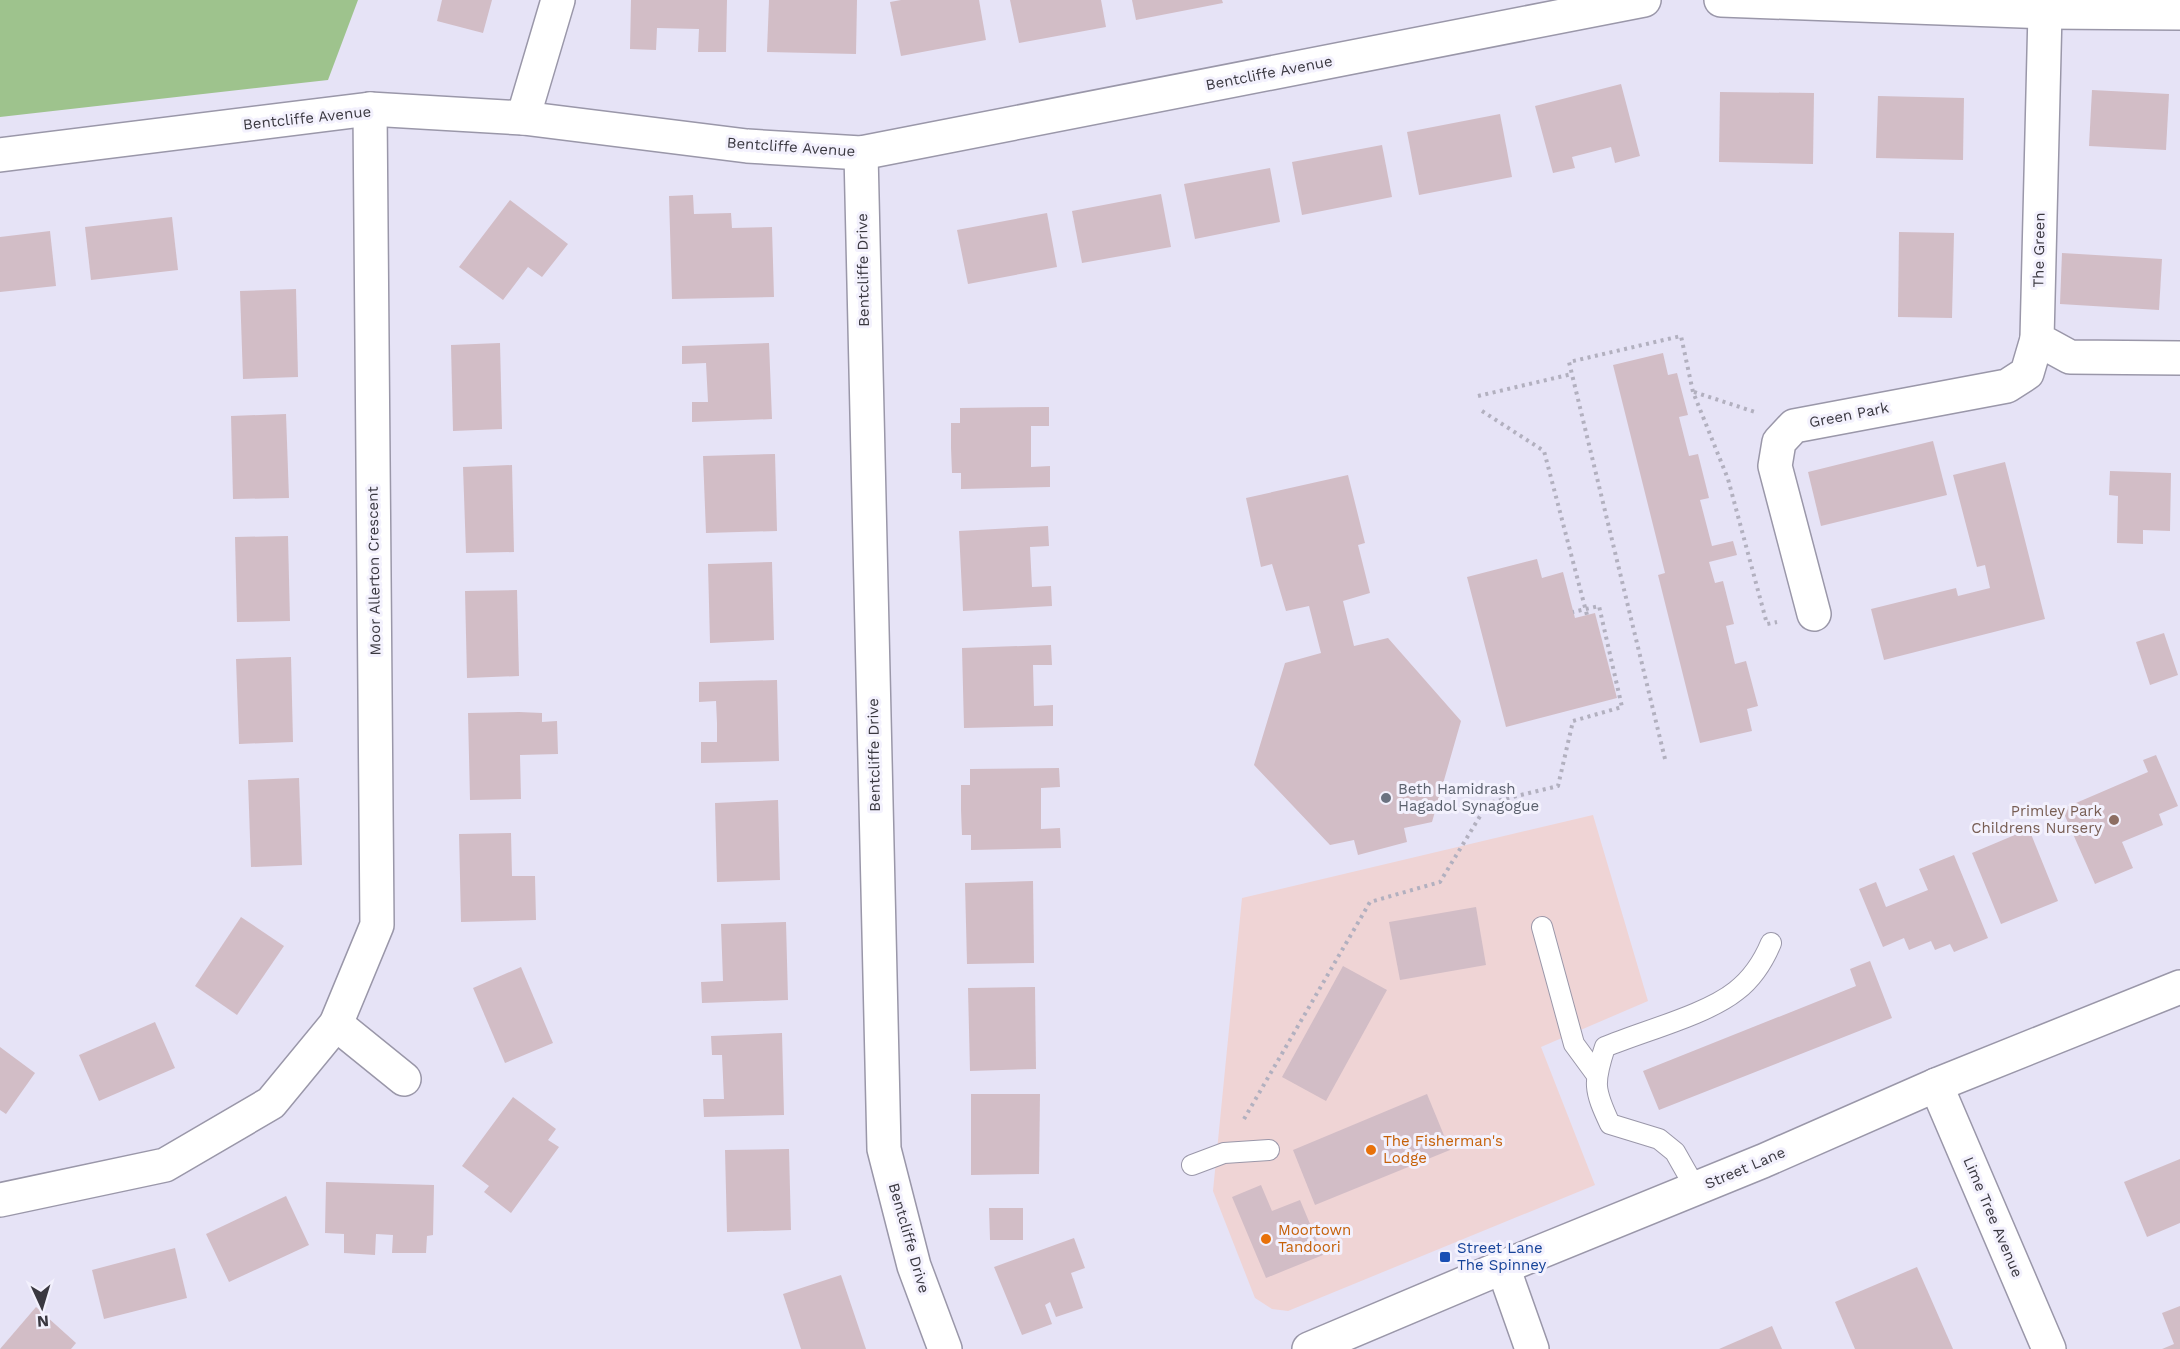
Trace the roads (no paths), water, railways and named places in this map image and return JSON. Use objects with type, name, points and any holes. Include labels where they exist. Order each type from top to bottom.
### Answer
[{"type":"street","points":[[523,118],[558,0]]},
{"type":"street","name":"Bentcliffe Avenue","points":[[0,155],[370,109],[523,118],[747,146],[861,153],[1644,0]]},
{"type":"street","points":[[1721,0],[1917,3],[2045,12],[2180,13]]},
{"type":"street","name":"The Green","points":[[2037,339],[2045,12]]},
{"type":"street","name":"Moor Allerton Crescent","points":[[0,1200],[165,1165],[271,1103],[336,1024],[377,925],[370,109]]},
{"type":"street","name":"Bentcliffe Drive","points":[[861,153],[884,1149],[914,1266],[945,1349]]},
{"type":"street","points":[[2037,339],[2070,357],[2180,358]]},
{"type":"street","name":"Green Park","points":[[1814,614],[1775,466],[1779,442],[1794,426],[2007,386],[2027,372],[2037,339]]},
{"type":"street","name":"Street Lane","points":[[1309,1349],[1696,1189],[1936,1085],[2180,987]]},
{"type":"street","points":[[336,1024],[404,1079]]},
{"type":"street","name":"Lime Tree Avenue","points":[[1936,1085],[2049,1349]]},
{"type":"street","points":[[1503,1267],[1532,1349]]},
{"type":"lane","points":[[1542,927],[1574,1044],[1596,1074]]},
{"type":"lane","points":[[1696,1189],[1675,1152],[1659,1139],[1610,1124],[1597,1097],[1596,1074],[1605,1047],[1701,1010],[1736,992],[1761,966],[1771,944]]},
{"type":"lane","points":[[1192,1165],[1224,1153],[1269,1150]]},
{"type":"place","name":"Beth Hamidrash Hagadol Synagogue","points":[[1386,798]]},
{"type":"place","name":"Primley Park Childrens Nursery","points":[[2114,820]]},
{"type":"place","name":"The Fisherman's Lodge","points":[[1371,1150]]},
{"type":"place","name":"Moortown Tandoori","points":[[1266,1239]]},
{"type":"place","name":"Street Lane The Spinney","points":[[1445,1257]]}]
